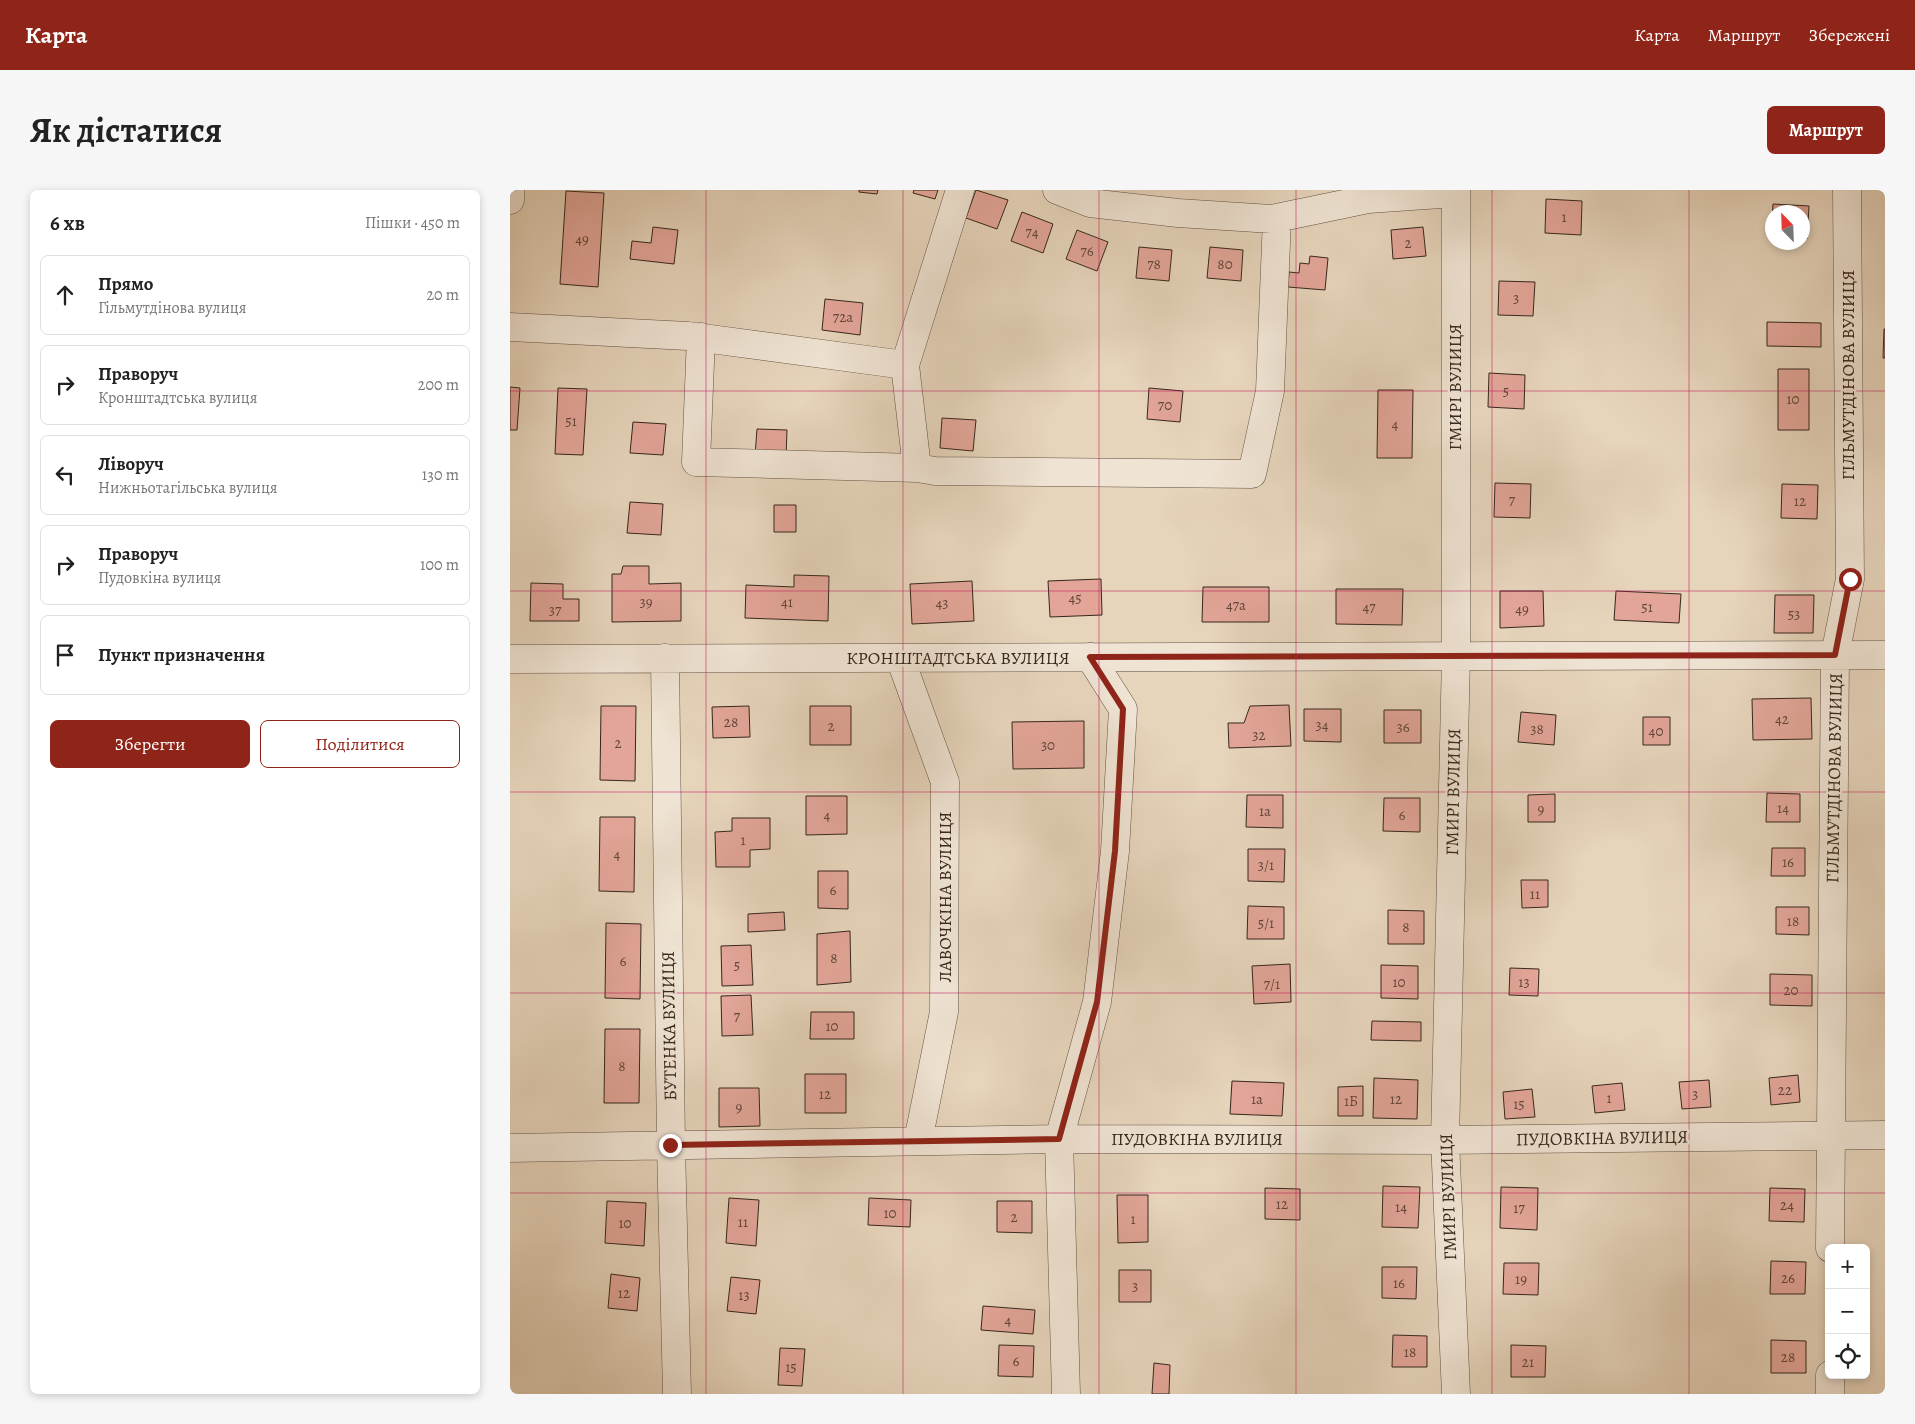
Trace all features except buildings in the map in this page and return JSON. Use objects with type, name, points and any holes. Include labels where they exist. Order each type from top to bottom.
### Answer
[{"type":"street","points":[[510,190],[510,200]]},
{"type":"street","points":[[917,468],[905,365],[960,190]]},
{"type":"street","points":[[1057,190],[1090,203],[1178,213],[1277,218],[1368,199],[1455,191]]},
{"type":"street","name":"ГІЛЬМУТДІНОВА ВУЛИЦЯ","points":[[1830,1244],[1835,655],[1850,579],[1847,190]]},
{"type":"street","name":"ГМИРІ ВУЛИЦЯ","points":[[1455,191],[1456,656],[1445,1140],[1456,1394]]},
{"type":"street","points":[[701,338],[696,462],[917,468],[945,471],[1252,474],[1270,390],[1277,218]]},
{"type":"street","points":[[510,327],[701,338],[905,365]]},
{"type":"street","name":"КРОНШТАДТСЬКА ВУЛИЦЯ","points":[[510,659],[1885,655]]},
{"type":"street","points":[[1066,1394],[1059,1139],[1097,1002],[1115,851],[1123,709],[1090,657]]},
{"type":"street","name":"БУТЕНКА ВУЛИЦЯ","points":[[665,658],[670,1145],[677,1394]]},
{"type":"street","name":"ЛАВОЧКІНА ВУЛИЦЯ","points":[[900,658],[945,782],[944,1012],[918,1141]]},
{"type":"street","name":"ПУДОВКІНА ВУЛИЦЯ","points":[[510,1148],[1059,1139],[1445,1140],[1885,1135]]},
{"type":"street","points":[[1830,1379],[1830,1394]]},
{"type":"route","points":[[670,1145],[1059,1139],[1097,1002],[1115,851],[1123,709],[1090,657],[1835,655],[1850,579]]}]
